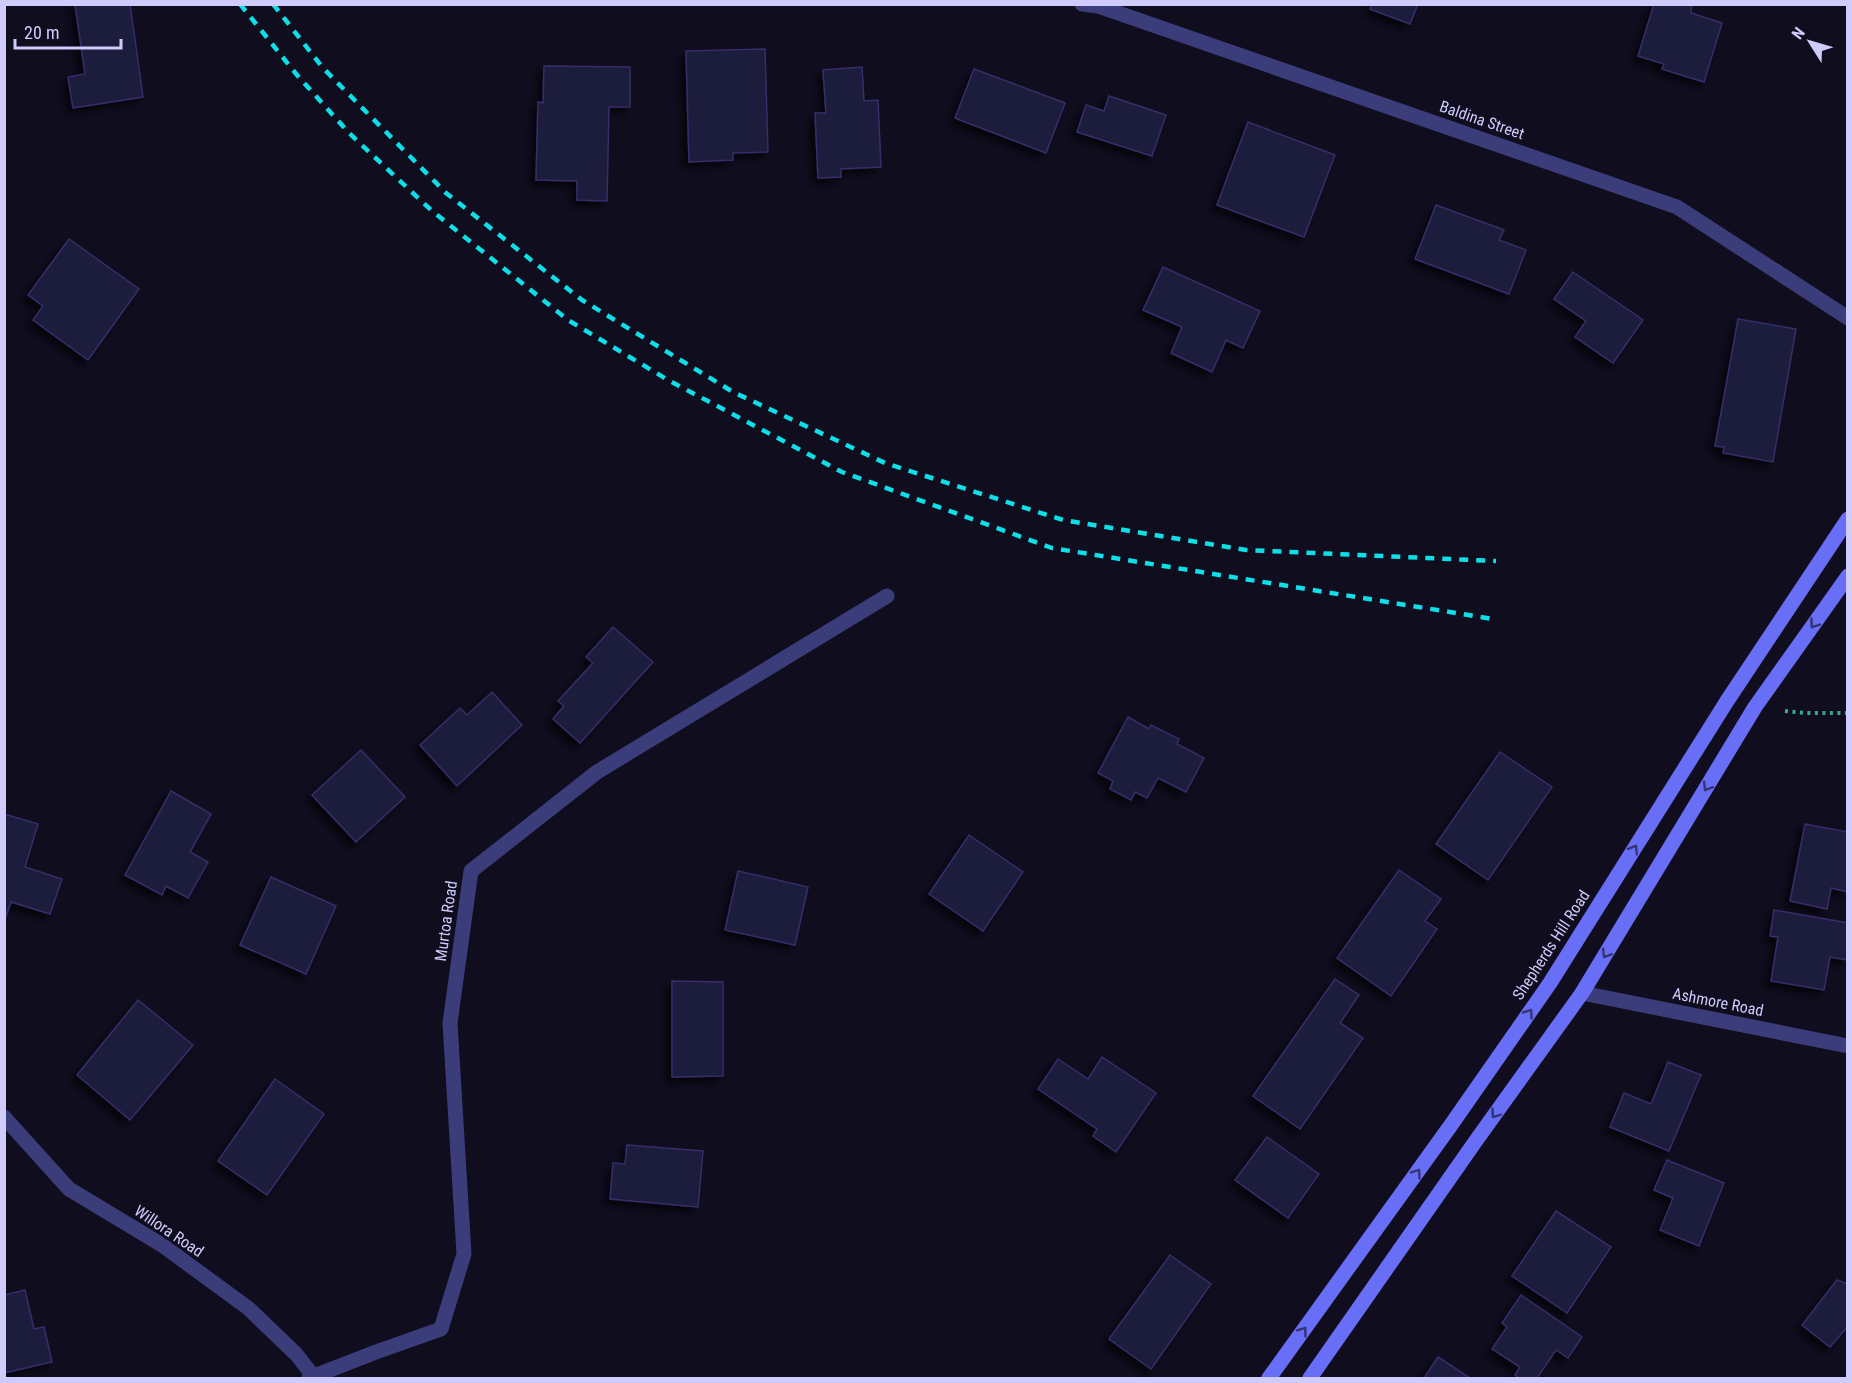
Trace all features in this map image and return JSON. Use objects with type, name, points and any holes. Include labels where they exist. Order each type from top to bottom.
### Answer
[{"type":"main road","name":"Shepherds Hill Road","points":[[1269,1378],[1550,983],[1726,701],[1848,519]]},
{"type":"main road","points":[[1310,1378],[1582,993],[1755,707],[1848,576]]},
{"type":"street","name":"Baldina Street","points":[[1082,4],[1098,6],[1677,207],[1848,318]]},
{"type":"street","name":"Murtoa Road","points":[[311,1378],[441,1329],[464,1254],[450,1023],[471,871],[597,772],[887,596]]},
{"type":"street","name":"Ashmore Road","points":[[1582,993],[1848,1046]]},
{"type":"street","name":"Willora Road","points":[[4,1117],[69,1189],[162,1245],[248,1308],[296,1354],[311,1378]]},
{"type":"path","points":[[1755,707],[1806,713],[1848,713]]},
{"type":"building","points":[[75,4],[130,4],[143,97],[73,108],[68,77],[85,74]]},
{"type":"building","points":[[1372,4],[1418,4],[1410,24],[1370,9]]},
{"type":"building","points":[[1654,4],[1692,4],[1691,13],[1722,23],[1704,82],[1662,69],[1664,64],[1638,56]]},
{"type":"building","points":[[765,49],[768,152],[733,153],[733,160],[689,162],[686,51]]},
{"type":"building","points":[[544,66],[630,67],[630,107],[609,107],[607,201],[577,200],[577,181],[536,180],[538,102],[543,103]]},
{"type":"building","points":[[862,67],[864,101],[878,100],[881,167],[841,169],[841,177],[818,178],[815,113],[826,113],[823,70]]},
{"type":"building","points":[[974,69],[1065,103],[1046,153],[955,118]]},
{"type":"building","points":[[1109,96],[1166,115],[1152,156],[1077,132],[1086,105],[1104,111]]},
{"type":"building","points":[[1248,122],[1335,155],[1304,237],[1217,205]]},
{"type":"building","points":[[1436,205],[1504,230],[1499,240],[1526,250],[1509,294],[1415,259]]},
{"type":"building","points":[[69,239],[139,289],[88,360],[33,320],[43,306],[28,295]]},
{"type":"building","points":[[1163,267],[1260,311],[1243,348],[1226,340],[1212,372],[1171,353],[1182,327],[1143,310]]},
{"type":"building","points":[[1573,272],[1643,320],[1613,363],[1575,337],[1586,321],[1554,299]]},
{"type":"building","points":[[1738,319],[1796,329],[1773,462],[1723,453],[1724,447],[1715,446]]},
{"type":"building","points":[[613,627],[653,662],[580,743],[553,719],[564,706],[558,701],[593,663],[586,657]]},
{"type":"building","points":[[492,692],[522,725],[457,786],[420,745],[460,708],[467,715]]},
{"type":"building","points":[[1128,717],[1149,729],[1151,725],[1179,739],[1177,744],[1204,758],[1186,792],[1158,778],[1147,798],[1135,792],[1131,800],[1110,789],[1113,781],[1098,773]]},
{"type":"building","points":[[361,750],[405,797],[356,842],[312,795]]},
{"type":"building","points":[[1500,752],[1552,787],[1488,880],[1436,844]]},
{"type":"building","points":[[171,791],[211,814],[190,852],[208,862],[188,898],[166,886],[162,895],[125,875]]},
{"type":"building","points":[[4,814],[38,824],[25,867],[62,879],[50,914],[11,902],[4,922]]},
{"type":"building","points":[[1805,824],[1848,832],[1848,892],[1831,888],[1827,909],[1790,901]]},
{"type":"building","points":[[969,835],[1023,872],[983,931],[929,894]]},
{"type":"building","points":[[1399,870],[1441,899],[1425,921],[1437,929],[1391,996],[1337,958]]},
{"type":"building","points":[[738,871],[808,887],[795,945],[725,930]]},
{"type":"building","points":[[271,877],[336,906],[306,974],[240,945]]},
{"type":"building","points":[[1774,910],[1848,923],[1848,960],[1830,957],[1824,990],[1771,981],[1778,937],[1770,936]]},
{"type":"building","points":[[1335,979],[1359,995],[1340,1023],[1363,1038],[1300,1129],[1253,1096]]},
{"type":"building","points":[[672,981],[723,982],[723,1076],[672,1077]]},
{"type":"building","points":[[138,1000],[193,1045],[130,1120],[77,1075]]},
{"type":"building","points":[[1102,1057],[1156,1093],[1116,1152],[1093,1136],[1097,1129],[1038,1089],[1058,1059],[1088,1079]]},
{"type":"building","points":[[1668,1062],[1701,1075],[1669,1151],[1610,1127],[1624,1093],[1651,1104]]},
{"type":"building","points":[[275,1079],[324,1114],[267,1195],[218,1161]]},
{"type":"building","points":[[1267,1137],[1319,1174],[1288,1218],[1235,1180]]},
{"type":"building","points":[[627,1145],[703,1151],[698,1207],[610,1199],[613,1163],[625,1164]]},
{"type":"building","points":[[1667,1160],[1724,1183],[1699,1246],[1660,1230],[1673,1198],[1654,1190]]},
{"type":"building","points":[[1556,1211],[1611,1247],[1567,1313],[1512,1276]]},
{"type":"building","points":[[1170,1255],[1211,1284],[1151,1369],[1109,1339]]},
{"type":"building","points":[[1837,1280],[1848,1284],[1848,1326],[1830,1347],[1802,1325]]},
{"type":"building","points":[[25,1290],[34,1329],[44,1327],[52,1362],[4,1373],[4,1295]]},
{"type":"building","points":[[1521,1295],[1582,1337],[1568,1358],[1556,1350],[1537,1378],[1519,1378],[1515,1375],[1520,1367],[1492,1349],[1507,1327],[1502,1323]]},
{"type":"building","points":[[1438,1357],[1470,1378],[1424,1378]]},
{"type":"railway","points":[[240,4],[297,75],[349,133],[431,210],[568,320],[668,380],[842,472],[1052,548],[1493,619]]},
{"type":"railway","points":[[273,4],[323,68],[446,193],[582,300],[733,392],[885,463],[1063,520],[1246,550],[1496,561]]}]
